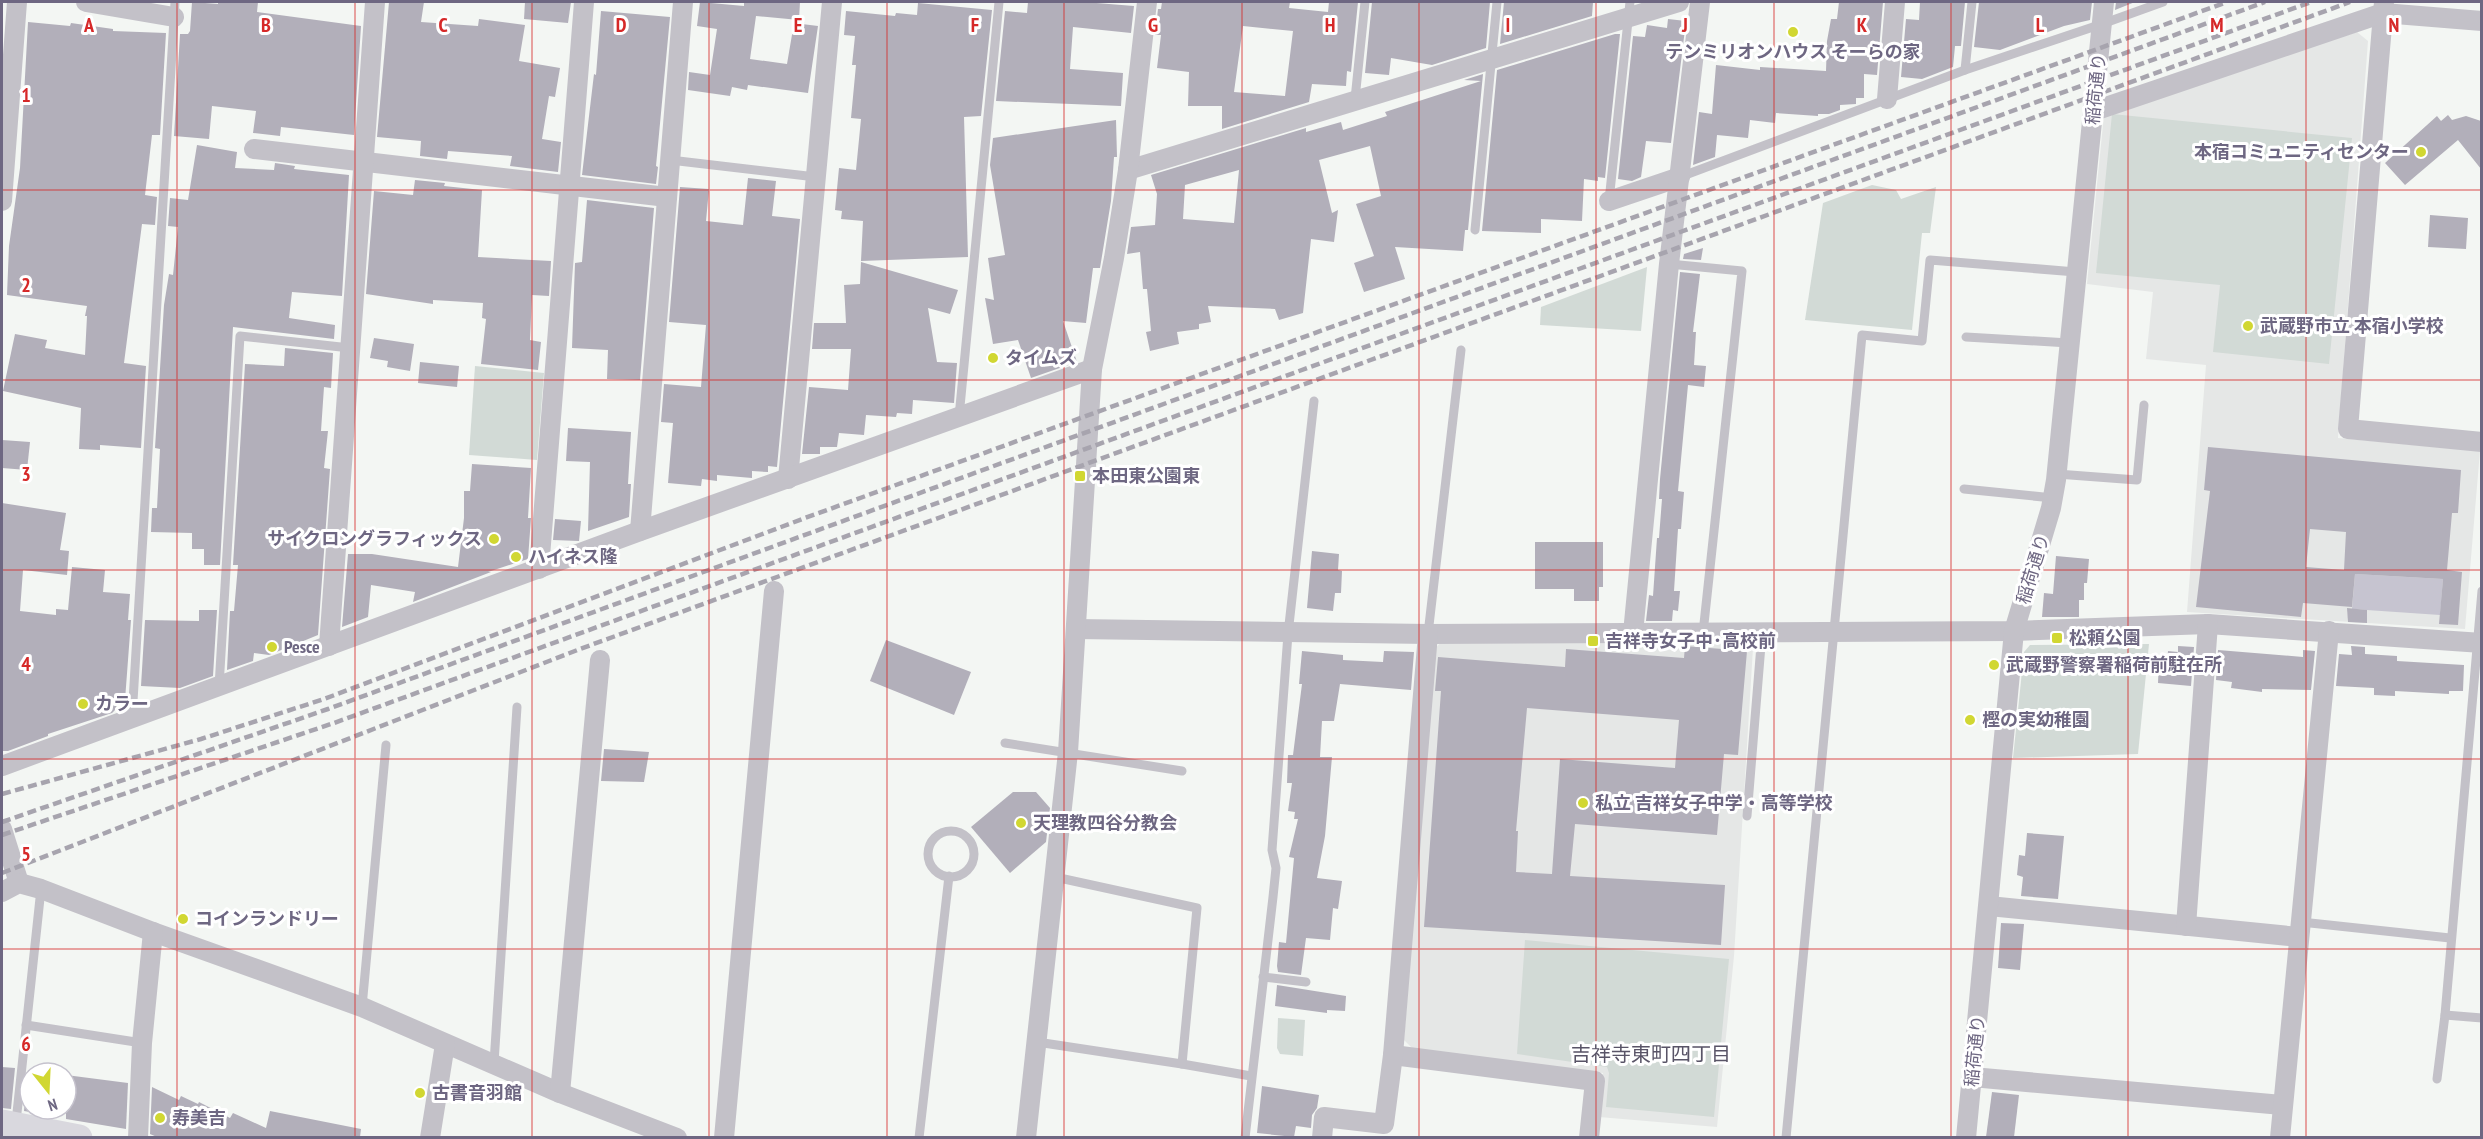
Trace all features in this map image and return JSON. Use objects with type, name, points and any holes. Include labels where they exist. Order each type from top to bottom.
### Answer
[{"type":"street","points":[[2,201],[17,2]]},
{"type":"street","points":[[86,2],[174,9]]},
{"type":"street","points":[[329,646],[375,2]]},
{"type":"street","points":[[538,569],[584,2]]},
{"type":"street","points":[[640,531],[683,2]]},
{"type":"street","points":[[788,479],[832,2]]},
{"type":"street","points":[[1026,1137],[1068,752],[1092,369],[1114,258],[1128,170],[1148,2]]},
{"type":"street","points":[[1128,170],[1491,59],[1629,9],[1679,2]]},
{"type":"street","points":[[1633,633],[1669,264],[1700,2]]},
{"type":"street","points":[[1887,99],[1895,2]]},
{"type":"street","name":"稲荷通り","points":[[1966,1137],[2014,631],[2053,498],[2104,2]]},
{"type":"street","points":[[2383,7],[2348,429],[2481,441]]},
{"type":"street","points":[[2094,111],[2383,7],[2481,21]]},
{"type":"street","points":[[254,149],[666,197]]},
{"type":"street","points":[[1609,201],[1680,177]]},
{"type":"street","points":[[2,766],[640,531],[1092,369]]},
{"type":"street","points":[[724,1137],[774,591]]},
{"type":"street","points":[[1076,629],[1288,634],[1762,633],[2014,631],[2208,624],[2479,642]]},
{"type":"street","points":[[2186,926],[2208,624]]},
{"type":"street","points":[[2280,1137],[2329,631]]},
{"type":"street","points":[[1322,1137],[1324,1117],[1384,1124],[1394,1055],[1428,634]]},
{"type":"street","points":[[560,1093],[600,660]]},
{"type":"street","points":[[2,829],[19,883]]},
{"type":"street","points":[[2,892],[19,883],[41,889],[362,1007],[649,1132],[677,1137]]},
{"type":"street","points":[[1989,906],[2186,926],[2300,930]]},
{"type":"street","points":[[138,1137],[142,1043],[153,932]]},
{"type":"street","points":[[430,1137],[445,1044]]},
{"type":"street","points":[[1394,1055],[1595,1082],[1589,1137]]},
{"type":"street","points":[[1972,1077],[2282,1105]]},
{"type":"street","points":[[9,1124],[79,1137]]},
{"type":"lane","points":[[959,417],[999,2]]},
{"type":"lane","points":[[1355,99],[1365,2]]},
{"type":"lane","points":[[1475,230],[1497,2]]},
{"type":"lane","points":[[1965,70],[1972,2]]},
{"type":"lane","points":[[1680,177],[1965,70],[2163,2]]},
{"type":"lane","points":[[132,719],[174,9]]},
{"type":"lane","points":[[1609,201],[1629,9]]},
{"type":"lane","points":[[670,160],[816,177]]},
{"type":"lane","points":[[1786,1137],[1836,632],[1862,335],[1922,341],[1930,260],[2076,272]]},
{"type":"lane","points":[[1669,264],[1742,271],[1703,633]]},
{"type":"lane","points":[[219,687],[240,336],[350,348]]},
{"type":"lane","points":[[1966,337],[2069,343]]},
{"type":"lane","points":[[1428,634],[1461,350]]},
{"type":"lane","points":[[1245,1137],[1276,868],[1272,850],[1288,634],[1314,401]]},
{"type":"lane","points":[[2056,474],[2137,480],[2144,405]]},
{"type":"lane","points":[[1964,489],[2053,498]]},
{"type":"lane","points":[[2437,1078],[2445,1015],[2450,938],[2479,642],[2481,591]]},
{"type":"lane","points":[[1747,816],[1762,633]]},
{"type":"lane","points":[[494,1063],[517,707]]},
{"type":"lane","points":[[1005,744],[1182,771]]},
{"type":"lane","points":[[362,1007],[386,745]]},
{"type":"lane","points":[[956,832],[969,840],[974,854],[969,868],[963,873],[949,876],[941,875],[931,864],[929,850],[936,837],[942,833],[956,832]]},
{"type":"lane","points":[[919,1137],[949,876]]},
{"type":"lane","points":[[1055,876],[1197,908],[1182,1064]]},
{"type":"lane","points":[[9,1124],[26,1024],[41,889]]},
{"type":"lane","points":[[2300,930],[2450,938]]},
{"type":"lane","points":[[1263,977],[1306,982]]},
{"type":"lane","points":[[2445,1015],[2481,1018]]},
{"type":"lane","points":[[26,1024],[142,1043]]},
{"type":"lane","points":[[1036,1042],[1251,1076]]},
{"type":"shaded area","name":"武蔵野市立 本宿小学校","points":[[2357,32],[2368,41],[2338,438],[2480,451],[2465,629],[2187,612],[2206,365],[2146,359],[2153,292],[2087,284],[2104,115]]},
{"type":"shaded area","points":[[2112,114],[2352,138],[2329,364],[2213,352],[2220,285],[2096,273]]},
{"type":"shaded area","points":[[1872,185],[1896,190],[1901,199],[1936,187],[1930,233],[1922,233],[1912,330],[1805,320],[1823,203]]},
{"type":"shaded area","points":[[1647,267],[1641,331],[1540,325],[1541,307]]},
{"type":"shaded area","points":[[475,366],[544,373],[537,460],[469,455]]},
{"type":"shaded area","points":[[2355,574],[2443,579],[2440,615],[2352,609]]},
{"type":"shaded area","name":"私立 吉祥女子中学・高等学校","points":[[1441,642],[1747,643],[1753,648],[1734,956],[1717,1127],[1599,1117],[1603,1073],[1412,1048],[1404,1040],[1434,650]]},
{"type":"shaded area","points":[[2149,644],[2138,754],[2013,758],[2024,652],[2030,645]]},
{"type":"shaded area","points":[[1525,940],[1729,959],[1714,1117],[1606,1107],[1609,1073],[1607,1067],[1517,1054]]},
{"type":"shaded area","points":[[1278,1018],[1305,1020],[1303,1056],[1280,1054],[1277,1048]]},
{"type":"building","points":[[192,2],[218,4],[218,2],[258,2],[257,12],[361,26],[354,135],[281,127],[280,136],[253,133],[256,111],[212,106],[209,139],[174,136],[180,34],[188,34],[190,31]]},
{"type":"building","points":[[389,2],[424,2],[421,22],[478,26],[479,19],[525,25],[519,61],[560,68],[555,97],[549,96],[542,139],[561,142],[558,172],[510,166],[512,156],[448,151],[447,159],[420,156],[421,141],[377,137]]},
{"type":"building","points":[[525,2],[571,2],[568,23],[524,19]]},
{"type":"building","points":[[700,2],[744,6],[744,2],[800,2],[799,20],[756,16],[750,59],[787,64],[794,23],[818,26],[808,93],[748,85],[747,90],[732,87],[730,96],[688,90],[689,72],[710,75],[717,29],[697,26]]},
{"type":"building","points":[[1028,2],[1084,2],[1134,6],[1131,33],[1073,27],[1070,69],[1123,73],[1121,106],[996,101],[1005,11],[1027,13]]},
{"type":"building","points":[[1162,2],[1290,2],[1289,8],[1328,12],[1329,2],[1358,2],[1351,72],[1347,71],[1346,86],[1312,84],[1309,102],[1222,129],[1222,106],[1188,106],[1189,72],[1157,68],[1161,35],[1155,35],[1158,9],[1161,9]],"holes":[[[1243,26],[1293,31],[1285,96],[1234,92]]]},
{"type":"building","points":[[1372,2],[1490,2],[1486,48],[1432,65],[1391,58],[1389,75],[1365,73]]},
{"type":"building","points":[[1504,2],[1593,2],[1592,16],[1500,44]]},
{"type":"building","points":[[1839,2],[1883,2],[1877,75],[1864,74],[1864,98],[1856,98],[1856,104],[1840,105],[1840,110],[1829,114],[1818,114],[1818,116],[1776,113],[1775,123],[1750,120],[1748,138],[1717,135],[1715,157],[1693,165],[1699,112],[1712,114],[1716,65],[1760,70],[1760,67],[1826,71],[1827,41],[1831,19],[1837,19]]},
{"type":"building","points":[[1920,2],[1965,2],[1961,46],[1955,46],[1953,67],[1922,79],[1901,77],[1906,19],[1919,20]]},
{"type":"building","points":[[1979,2],[2092,2],[2090,20],[2064,26],[2000,50],[1974,47]]},
{"type":"building","points":[[2116,2],[2135,2],[2115,10]]},
{"type":"building","points":[[918,3],[992,10],[981,116],[964,117],[968,257],[861,261],[863,221],[841,219],[842,211],[835,210],[839,168],[856,170],[861,119],[851,118],[856,65],[852,65],[855,36],[844,35],[846,11],[895,16],[896,13],[917,15]]},
{"type":"building","points":[[601,11],[670,17],[656,184],[582,175],[594,74],[596,75]]},
{"type":"building","points":[[1668,19],[1686,21],[1671,143],[1646,141],[1641,177],[1632,181],[1618,179],[1633,36],[1645,37],[1647,25],[1667,28]]},
{"type":"building","points":[[28,22],[70,26],[71,23],[113,29],[113,31],[166,33],[160,135],[152,135],[145,195],[157,197],[155,225],[142,224],[124,363],[146,366],[141,448],[100,445],[100,450],[79,449],[81,408],[3,391],[15,334],[47,340],[45,348],[85,355],[87,306],[7,295],[9,246],[20,168]]},
{"type":"building","points":[[1620,34],[1605,178],[1598,177],[1598,181],[1584,179],[1582,221],[1541,219],[1541,233],[1482,231],[1497,70]]},
{"type":"building","points":[[1483,74],[1468,230],[1465,230],[1463,251],[1395,247],[1405,279],[1364,292],[1354,263],[1374,256],[1356,204],[1381,196],[1370,146],[1319,160],[1332,213],[1338,210],[1334,242],[1311,239],[1303,313],[1279,320],[1275,309],[1208,306],[1211,322],[1199,324],[1199,329],[1177,332],[1179,344],[1150,351],[1146,332],[1151,331],[1147,289],[1143,289],[1140,252],[1127,254],[1131,227],[1155,225],[1157,194],[1151,175],[1306,128],[1306,132],[1341,122],[1343,130],[1387,116],[1385,112],[1481,81],[1464,80]],"holes":[[[1239,170],[1234,223],[1183,219],[1185,185]]]},
{"type":"building","name":"本宿コミュニティセンター","points":[[2448,115],[2452,120],[2466,116],[2481,121],[2481,169],[2458,140],[2405,185],[2385,163],[2437,116],[2441,121]]},
{"type":"building","points":[[1116,120],[1117,157],[1114,157],[1111,201],[1100,268],[1093,268],[1086,323],[1063,321],[1077,362],[1031,378],[1018,340],[993,344],[985,298],[994,300],[988,258],[1005,255],[990,165],[993,138]]},
{"type":"building","points":[[197,145],[237,152],[235,168],[274,170],[275,163],[295,166],[294,169],[349,175],[342,296],[292,292],[289,318],[335,325],[334,339],[233,327],[220,565],[204,565],[204,549],[192,549],[192,533],[151,532],[152,508],[157,508],[160,449],[155,448],[164,305],[169,274],[173,275],[178,227],[168,226],[170,198],[188,200]]},
{"type":"building","points":[[748,178],[776,181],[772,216],[800,219],[777,467],[768,466],[768,472],[752,471],[752,478],[717,475],[717,481],[702,479],[701,486],[668,483],[673,423],[661,422],[664,384],[701,387],[706,325],[669,322],[680,187],[709,189],[706,221],[743,225]]},
{"type":"building","points":[[415,180],[482,190],[478,257],[551,261],[549,296],[532,295],[530,340],[541,342],[538,370],[481,364],[486,319],[482,318],[483,303],[433,300],[433,304],[366,294],[374,191],[413,195]]},
{"type":"building","points":[[587,200],[654,208],[640,380],[607,379],[608,350],[572,348],[575,263],[582,262]]},
{"type":"building","points":[[2430,215],[2468,218],[2466,249],[2428,247]]},
{"type":"building","points":[[1703,248],[1701,260],[1683,259],[1684,254]]},
{"type":"building","points":[[861,262],[958,290],[950,314],[928,308],[937,362],[957,363],[954,403],[913,400],[912,414],[897,413],[896,417],[866,415],[864,435],[839,433],[837,447],[820,447],[820,454],[802,454],[809,387],[848,390],[851,349],[812,349],[814,323],[846,323],[844,285],[860,284]]},
{"type":"building","points":[[1680,272],[1700,274],[1693,332],[1696,332],[1694,365],[1706,366],[1704,387],[1688,385],[1678,491],[1684,492],[1681,529],[1678,529],[1674,591],[1680,591],[1678,611],[1673,610],[1672,621],[1646,621],[1649,595],[1653,596],[1657,538],[1659,538],[1662,499],[1659,499],[1660,479]]},
{"type":"building","points":[[374,338],[414,344],[410,371],[387,367],[388,361],[370,358]]},
{"type":"building","points":[[285,348],[333,353],[331,388],[324,387],[321,431],[328,431],[324,468],[330,469],[318,635],[269,655],[254,653],[253,661],[227,670],[230,611],[234,611],[238,565],[233,565],[245,364],[284,366]]},
{"type":"building","points":[[420,362],[459,366],[457,387],[418,383]]},
{"type":"building","points":[[568,428],[631,432],[629,517],[588,531],[590,462],[566,461]]},
{"type":"building","points":[[2,440],[30,442],[27,470],[2,468]]},
{"type":"building","points":[[2208,447],[2461,470],[2458,513],[2452,513],[2447,570],[2462,572],[2458,625],[2439,624],[2443,579],[2355,574],[2352,607],[2303,603],[2301,617],[2196,607],[2210,491],[2204,490]],"holes":[[[2310,529],[2346,532],[2344,570],[2306,567]]]},
{"type":"building","points":[[472,464],[531,468],[528,559],[488,572],[491,572],[413,602],[415,592],[371,585],[368,617],[342,627],[348,554],[372,554],[458,567],[464,518],[464,491],[470,491]]},
{"type":"building","points":[[2,503],[66,513],[60,550],[69,551],[67,575],[23,570],[20,611],[56,615],[56,609],[68,610],[72,567],[105,570],[103,592],[130,594],[128,620],[131,620],[125,700],[120,699],[112,713],[48,734],[48,736],[8,751],[2,751]]},
{"type":"building","points":[[555,519],[581,521],[579,541],[553,540]]},
{"type":"building","points":[[1535,542],[1603,542],[1603,587],[1599,587],[1599,601],[1574,601],[1574,589],[1535,589]]},
{"type":"building","points":[[1312,551],[1339,554],[1338,570],[1342,571],[1341,593],[1335,593],[1333,611],[1307,608]]},
{"type":"building","points":[[2056,556],[2089,559],[2087,583],[2084,583],[2084,600],[2079,600],[2079,617],[2042,617],[2044,593],[2053,594]]},
{"type":"building","points":[[2347,608],[2367,610],[2367,623],[2348,622]]},
{"type":"building","points":[[199,610],[217,610],[213,676],[180,688],[141,686],[145,620],[199,621]]},
{"type":"building","points":[[886,640],[971,672],[954,715],[870,681]]},
{"type":"building","points":[[1685,646],[1747,651],[1738,755],[1724,754],[1717,835],[1575,824],[1570,876],[1725,885],[1721,945],[1424,927],[1441,691],[1435,691],[1438,657],[1565,667],[1566,649],[1684,658]],"holes":[[[1527,708],[1679,720],[1675,768],[1560,759],[1552,874],[1516,872],[1518,831],[1516,831]]]},
{"type":"building","points":[[2178,646],[2194,647],[2191,686],[2158,683],[2159,660],[2167,661],[2168,651],[2178,652]]},
{"type":"building","points":[[2351,646],[2365,647],[2365,654],[2397,656],[2397,661],[2464,665],[2463,691],[2449,691],[2449,694],[2395,691],[2395,696],[2374,695],[2374,688],[2336,686],[2339,654],[2352,655]]},
{"type":"building","points":[[2218,650],[2303,657],[2303,650],[2315,651],[2311,690],[2262,689],[2262,692],[2231,688],[2232,682],[2216,680]]},
{"type":"building","points":[[1302,651],[1343,655],[1343,660],[1383,662],[1384,651],[1414,652],[1411,690],[1340,684],[1334,721],[1322,721],[1320,757],[1332,757],[1325,836],[1317,878],[1342,881],[1338,909],[1333,908],[1330,940],[1306,938],[1301,975],[1278,972],[1277,966],[1279,942],[1286,943],[1294,858],[1289,857],[1298,819],[1294,819],[1295,812],[1288,811],[1292,783],[1287,783],[1288,755],[1293,755],[1302,684],[1299,684]]},
{"type":"building","points":[[604,749],[649,752],[644,782],[601,781]]},
{"type":"building","points":[[1013,792],[1036,792],[1050,808],[1046,842],[1010,873],[971,827]]},
{"type":"building","points":[[2027,833],[2064,836],[2058,899],[2021,896],[2023,877],[2017,875],[2019,855],[2025,856]]},
{"type":"building","points":[[2001,923],[2024,924],[2020,970],[1998,968]]},
{"type":"building","points":[[1277,985],[1346,996],[1345,1011],[1327,1010],[1327,1013],[1275,1006]]},
{"type":"building","points":[[2,1067],[15,1068],[11,1109],[2,1108]]},
{"type":"building","points":[[78,1077],[128,1083],[126,1129],[78,1121]]},
{"type":"building","points":[[1262,1086],[1319,1095],[1317,1108],[1312,1115],[1311,1128],[1296,1126],[1294,1137],[1257,1133]]},
{"type":"building","points":[[152,1087],[179,1100],[181,1096],[198,1104],[199,1102],[230,1118],[233,1113],[266,1128],[270,1111],[361,1129],[360,1137],[157,1137],[150,1134]]},
{"type":"building","points":[[1992,1092],[2019,1095],[2014,1137],[1986,1137]]},
{"type":"railway","points":[[2,794],[201,739],[324,699],[805,518],[2227,2]]},
{"type":"railway","points":[[2,822],[328,709],[2265,2]]},
{"type":"railway","points":[[2,835],[334,723],[2311,2]]},
{"type":"railway","points":[[2,873],[580,649],[2350,2]]},
{"type":"place","name":"テンミリオンハウス そーらの家","points":[[1793,32]]},
{"type":"place","name":"本宿コミュニティセンター","points":[[2421,152]]},
{"type":"place","name":"武蔵野市立 本宿小学校","points":[[2248,326]]},
{"type":"place","name":"タイムズ","points":[[993,358]]},
{"type":"place","name":"本田東公園東","points":[[1080,476]]},
{"type":"place","name":"サイクロングラフィックス","points":[[494,539]]},
{"type":"place","name":"ハイネス隆","points":[[516,557]]},
{"type":"place","name":"松頼公園","points":[[2057,638]]},
{"type":"place","name":"吉祥寺女子中･高校前","points":[[1593,641]]},
{"type":"place","name":"Pesce","points":[[272,647]]},
{"type":"place","name":"武蔵野警察署稲荷前駐在所","points":[[1994,665]]},
{"type":"place","name":"カラー","points":[[83,704]]},
{"type":"place","name":"樫の実幼稚園","points":[[1970,720]]},
{"type":"place","name":"私立 吉祥女子中学・高等学校","points":[[1583,803]]},
{"type":"place","name":"天理教四谷分教会","points":[[1021,823]]},
{"type":"place","name":"コインランドリー","points":[[183,919]]},
{"type":"place","name":"古書音羽館","points":[[420,1093]]},
{"type":"place","name":"寿美吉","points":[[160,1118]]},
{"type":"district","name":"吉祥寺東町四丁目","points":[[1651,1054]]}]
